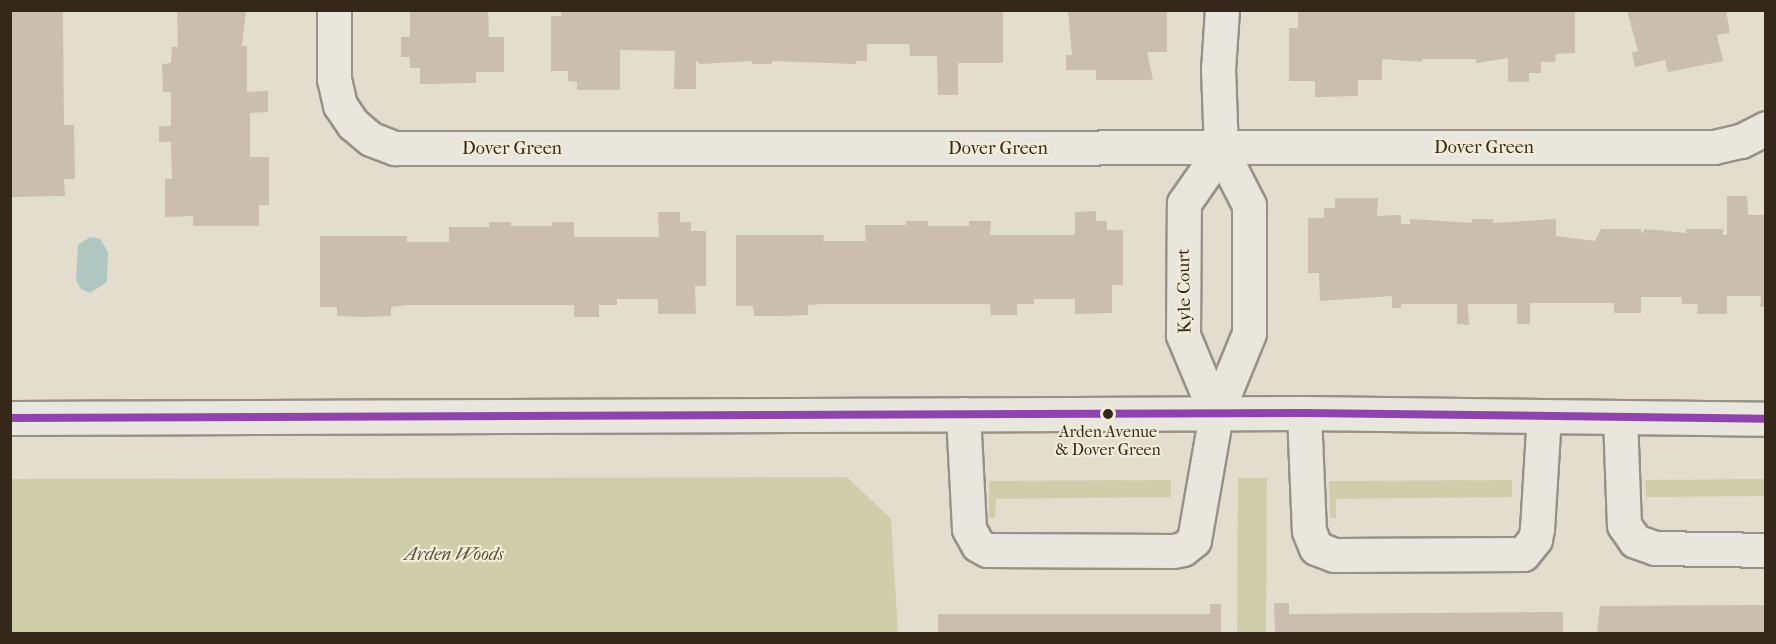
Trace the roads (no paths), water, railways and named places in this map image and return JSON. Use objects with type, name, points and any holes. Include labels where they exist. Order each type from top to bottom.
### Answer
[{"type":"street","name":"Dover Green","points":[[334,10],[334,79],[340,105],[353,124],[371,139],[395,148],[1221,150],[1714,147],[1741,141],[1766,128]]},
{"type":"street","points":[[963,414],[969,529],[978,545],[997,551],[1126,551],[1183,549],[1194,540],[1216,414],[1249,333],[1250,205],[1221,150],[1218,70],[1222,10]]},
{"type":"street","name":"Kyle Court","points":[[1216,414],[1183,335],[1184,203],[1221,150]]},
{"type":"street","points":[[1304,413],[1311,540],[1324,553],[1358,555],[1523,554],[1530,548],[1537,529],[1544,416]]},
{"type":"street","points":[[10,418],[1304,413],[1766,420]]},
{"type":"street","points":[[1620,417],[1624,525],[1635,541],[1655,548],[1766,550]]},
{"type":"water","points":[[90,237],[100,239],[108,252],[107,282],[90,293],[81,289],[76,280],[78,245]]},
{"type":"place","name":"Arden Avenue & Dover Green","points":[[1108,414]]},
{"type":"park label","name":"Arden Woods","points":[[454,555]]}]
